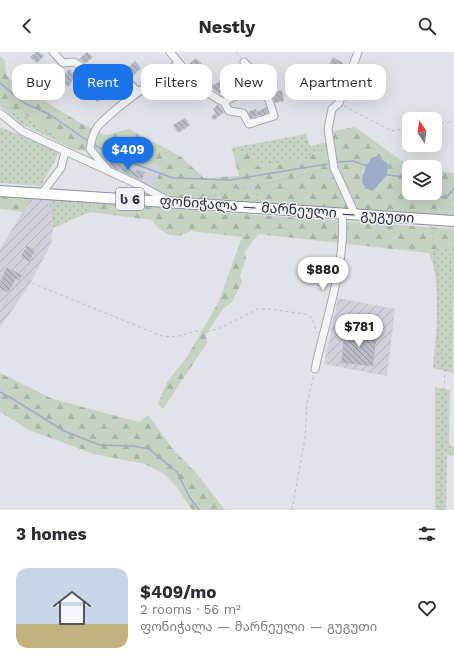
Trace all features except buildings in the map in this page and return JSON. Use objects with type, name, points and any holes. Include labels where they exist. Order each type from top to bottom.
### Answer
[{"type":"highway","name":"ფონიჭალა — მარნეული — გუგუთი","points":[[0,191],[454,220]]},
{"type":"street","points":[[53,52],[63,63],[74,62],[103,80],[122,75],[138,92]]},
{"type":"street","points":[[170,52],[179,63],[215,98],[224,102],[229,111],[243,112],[249,124],[274,116],[268,100]]},
{"type":"street","points":[[355,214],[334,168],[328,129],[332,109],[339,103],[358,52]]},
{"type":"street","points":[[110,173],[90,149],[91,140],[97,127],[138,92],[179,63]]},
{"type":"street","points":[[224,102],[228,100]]},
{"type":"street","points":[[0,114],[22,131],[110,173],[139,185],[171,202]]},
{"type":"street","points":[[78,158],[90,149]]},
{"type":"street","points":[[42,193],[62,168],[65,152]]},
{"type":"street","points":[[315,369],[340,264],[344,228],[342,213]]},
{"type":"path","points":[[236,52],[244,62]]},
{"type":"path","points":[[339,103],[391,131],[402,129]]},
{"type":"path","points":[[442,123],[454,122]]},
{"type":"path","points":[[204,204],[205,198],[334,168]]},
{"type":"path","points":[[255,186],[260,208]]},
{"type":"path","points":[[430,218],[438,280],[438,341],[446,370],[440,510]]},
{"type":"path","points":[[0,312],[23,276],[40,245],[38,236],[29,228]]},
{"type":"path","points":[[23,276],[29,282],[162,336],[176,337],[195,331],[205,332],[218,329],[258,309],[269,309],[306,314],[312,318],[321,340]]},
{"type":"path","points":[[292,510],[305,438],[307,403],[315,369]]},
{"type":"shaded area","points":[[115,149],[161,168],[154,189],[110,171],[97,154]]},
{"type":"shaded area","points":[[32,196],[49,199],[53,228],[51,244],[30,284],[0,328],[0,249]]},
{"type":"shaded area","points":[[338,298],[395,309],[387,376],[324,364]]},
{"type":"green space","points":[[0,56],[5,61],[6,74],[12,82],[12,100],[43,100],[82,124],[106,135],[129,129],[180,156],[204,178],[239,176],[233,153],[251,150],[257,167],[310,159],[312,154],[328,151],[332,173],[350,210],[176,198],[154,189],[161,168],[115,149],[101,154],[76,150],[27,116],[0,106]]},
{"type":"green space","points":[[2,108],[27,116],[76,150],[21,124]]},
{"type":"green space","points":[[0,127],[59,153],[41,186],[0,183]]},
{"type":"green space","points":[[355,127],[402,161],[402,200],[442,200],[442,171],[454,173],[454,216],[358,209],[338,170],[333,131]],"holes":[[[368,166],[387,175],[373,191],[362,172]]]},
{"type":"green space","points":[[306,134],[310,146],[327,142],[328,151],[312,154],[310,159],[257,167],[251,150],[233,153],[231,148]]},
{"type":"green space","points":[[0,194],[32,196],[24,212],[0,209]]},
{"type":"green space","points":[[49,199],[92,203],[90,212],[53,228]]},
{"type":"green space","points":[[92,203],[454,229],[454,249],[441,248],[429,253],[258,234],[245,252],[246,259],[240,275],[242,282],[232,302],[223,309],[206,334],[207,343],[163,409],[158,404],[167,382],[187,357],[219,301],[242,237],[191,231],[179,236],[169,235],[158,228],[152,220],[90,212]]},
{"type":"green space","points":[[441,248],[454,249],[453,373],[433,368],[437,293],[436,278],[429,253]]},
{"type":"green space","points":[[0,373],[53,399],[139,422],[148,415],[172,448],[197,474],[225,510],[192,510],[176,486],[164,474],[145,464],[94,454],[29,430],[0,412]]},
{"type":"green space","points":[[435,387],[450,390],[449,445],[454,447],[454,456],[447,455],[446,510],[435,510]]},
{"type":"water","points":[[377,156],[388,164],[387,175],[373,191],[367,188],[362,181],[364,172],[371,158]]},
{"type":"waterway","points":[[0,83],[24,103],[49,114],[88,141]]},
{"type":"waterway","points":[[93,144],[113,156],[173,178],[230,180],[327,164]]},
{"type":"waterway","points":[[338,162],[353,161],[368,166]]},
{"type":"waterway","points":[[387,175],[402,177]]},
{"type":"waterway","points":[[442,197],[445,198],[454,189]]},
{"type":"waterway","points":[[0,392],[64,431],[100,445],[133,446],[149,449],[177,472],[190,498],[199,510]]}]
